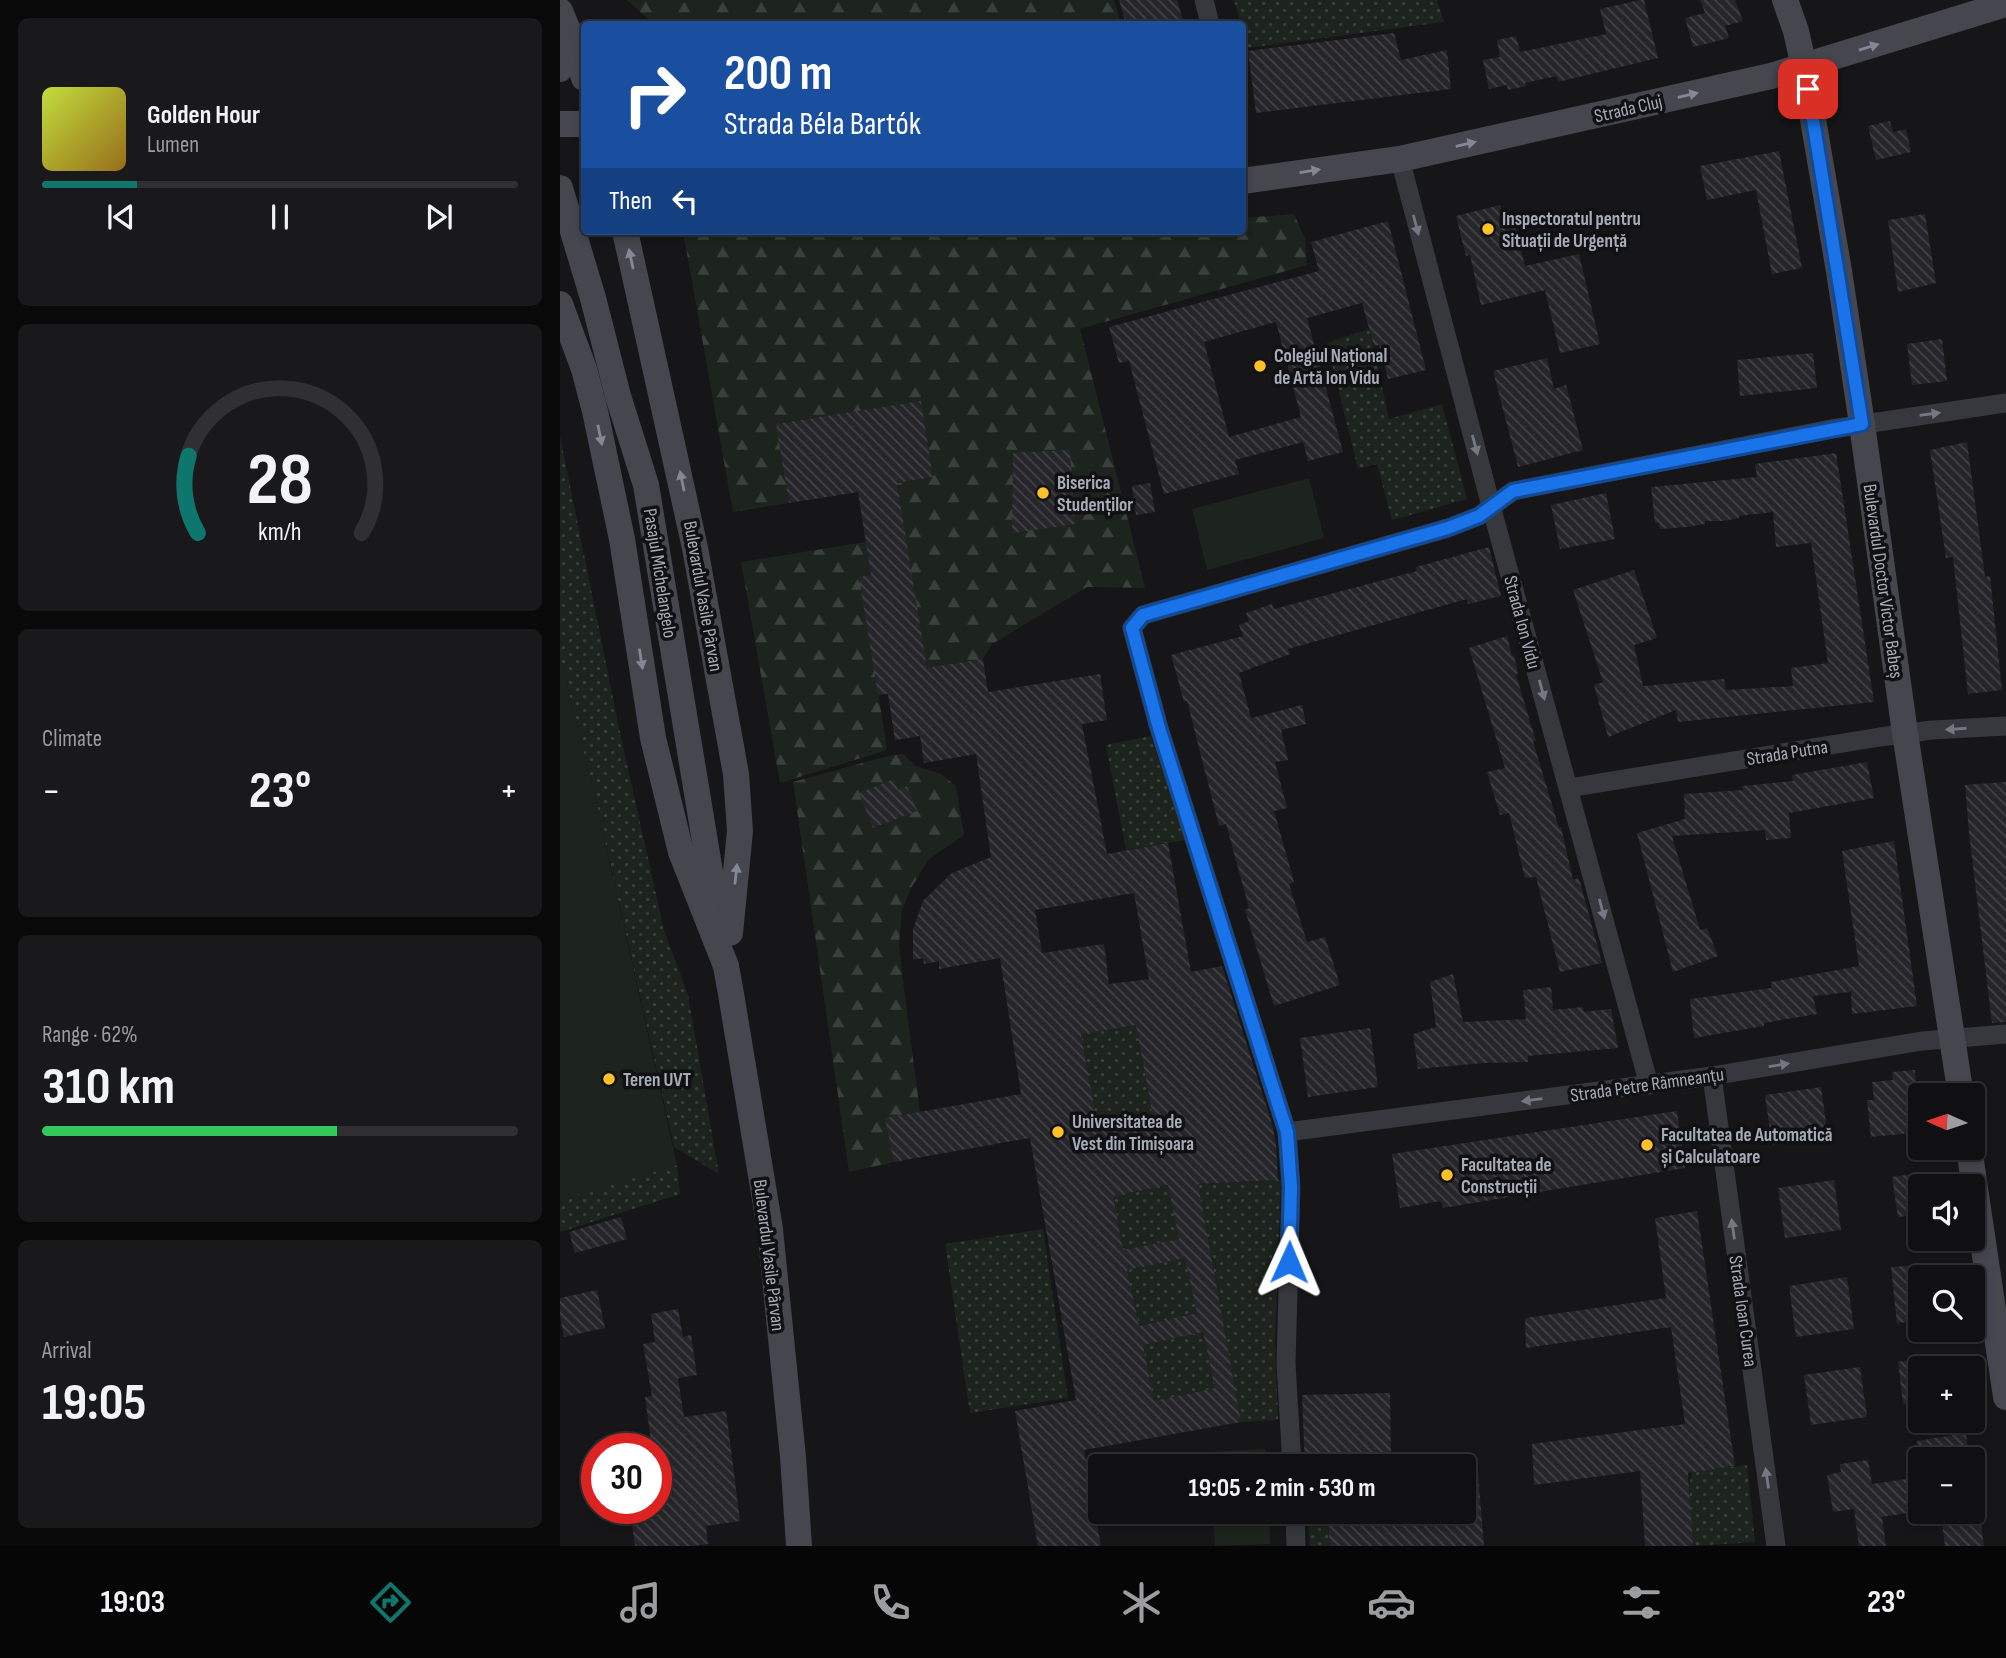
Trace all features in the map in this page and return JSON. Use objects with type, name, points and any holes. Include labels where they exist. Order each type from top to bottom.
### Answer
[{"type":"main road","name":"Bulevardul Doctor Victor Babeș","points":[[1785,0],[1796,31],[1804,67],[1862,424],[1905,733],[1959,1083]]},
{"type":"main road","name":"Strada Cluj","points":[[1246,180],[1399,159],[1771,76],[2006,4]]},
{"type":"main road","points":[[560,69],[567,48],[569,22]]},
{"type":"main road","points":[[569,22],[581,67]]},
{"type":"main road","points":[[560,124],[581,124]]},
{"type":"main road","name":"Pasajul Michelangelo","points":[[560,188],[618,396],[646,485],[726,966]]},
{"type":"main road","name":"Bulevardul Vasile Pârvan","points":[[626,235],[690,522],[736,774],[740,831],[726,966]]},
{"type":"main road","name":"Bulevardul Vasile Pârvan","points":[[560,304],[584,369],[595,411],[622,540],[653,738],[681,852],[726,966],[769,1228],[793,1457],[799,1546]]},
{"type":"main road","points":[[1971,1160],[2006,1397]]},
{"type":"street","points":[[1204,0],[1209,21]]},
{"type":"street","name":"Strada Ion Vidu","points":[[1399,159],[1648,1085]]},
{"type":"street","points":[[1291,1454],[1286,1363],[1291,1187],[1287,1132],[1159,728],[1132,628],[1143,615],[1448,528],[1479,516],[1513,491],[1862,424],[2006,403]]},
{"type":"street","name":"Strada Putna","points":[[1569,789],[1905,733],[2006,726]]},
{"type":"street","name":"Strada Petre Râmneanțu","points":[[1287,1132],[1712,1076],[1922,1041],[2006,1034]]},
{"type":"street","name":"Strada Ioan Curea","points":[[1712,1076],[1776,1546]]},
{"type":"street","points":[[1295,1524],[1296,1546]]},
{"type":"green space","points":[[627,0],[1114,0],[1120,21],[651,21]]},
{"type":"green space","points":[[1234,0],[1437,0],[1444,22],[1247,48],[1246,21],[1240,21]]},
{"type":"green space","points":[[1294,214],[1305,239],[1307,265],[1080,329],[1145,588],[1087,587],[992,644],[983,659],[931,694],[897,483],[933,477],[921,401],[777,424],[789,503],[733,512],[684,235],[1246,235],[1246,218]]},
{"type":"green space","points":[[1369,329],[1389,419],[1442,404],[1467,499],[1392,520],[1377,464],[1358,469],[1327,343]]},
{"type":"green space","points":[[560,436],[620,733],[664,930],[688,995],[719,1174],[674,1147],[596,801],[560,657]]},
{"type":"green space","points":[[1309,478],[1324,538],[1207,570],[1192,509]]},
{"type":"green space","points":[[866,542],[871,575],[860,577],[887,750],[780,783],[741,562]]},
{"type":"green space","points":[[560,657],[596,801],[677,1165],[563,1199],[560,1188]]},
{"type":"green space","points":[[1151,736],[1185,840],[1126,850],[1106,745]]},
{"type":"green space","points":[[903,754],[916,766],[941,774],[956,786],[964,835],[929,859],[911,888],[902,910],[899,943],[920,1112],[886,1119],[894,1162],[849,1172],[793,782]]},
{"type":"green space","points":[[1136,1025],[1153,1117],[1098,1128],[1081,1034]]},
{"type":"green space","points":[[677,1165],[680,1194],[560,1232],[560,1188],[563,1198]]},
{"type":"green space","points":[[1281,1180],[1275,1342],[1278,1420],[1241,1422],[1198,1184]]},
{"type":"green space","points":[[1168,1185],[1179,1239],[1123,1250],[1113,1196]]},
{"type":"green space","points":[[1043,1229],[1068,1398],[970,1413],[945,1244]]},
{"type":"green space","points":[[1185,1258],[1197,1313],[1139,1326],[1127,1270]]},
{"type":"green space","points":[[1203,1332],[1215,1388],[1154,1401],[1143,1345]]},
{"type":"green space","points":[[1265,1449],[1265,1454],[1209,1454]]},
{"type":"green space","points":[[1747,1465],[1755,1542],[1693,1546],[1689,1487],[1692,1472]]},
{"type":"green space","points":[[1214,1524],[1269,1524],[1270,1544],[1215,1546]]},
{"type":"green space","points":[[1308,1524],[1328,1524],[1330,1546],[1310,1546]]},
{"type":"building","points":[[1119,0],[1177,0],[1183,21],[1125,21]]},
{"type":"building","points":[[1644,0],[1658,58],[1558,82],[1557,76],[1508,90],[1507,85],[1489,89],[1483,60],[1500,57],[1497,40],[1516,36],[1520,52],[1606,34],[1600,9]]},
{"type":"building","points":[[1700,0],[1735,0],[1743,21],[1725,26],[1729,38],[1693,47],[1685,18],[1705,13]]},
{"type":"building","points":[[1394,33],[1401,60],[1447,50],[1451,89],[1256,113],[1248,51]]},
{"type":"building","points":[[1890,121],[1893,132],[1906,129],[1911,152],[1876,160],[1868,126]]},
{"type":"building","points":[[1779,151],[1802,268],[1772,274],[1756,190],[1707,200],[1700,166]]},
{"type":"building","points":[[1500,205],[1502,214],[1512,212],[1525,266],[1579,254],[1600,344],[1560,353],[1545,290],[1481,305],[1470,255],[1466,256],[1456,216]]},
{"type":"building","points":[[1925,214],[1936,283],[1898,292],[1888,220]]},
{"type":"building","points":[[1388,221],[1426,370],[1388,379],[1379,345],[1374,346],[1362,303],[1307,318],[1343,452],[1308,461],[1303,442],[1235,460],[1239,474],[1164,494],[1129,361],[1119,363],[1109,327],[1319,271],[1311,242]],"holes":[[[1276,322],[1301,417],[1229,437],[1204,342]]]},
{"type":"building","points":[[1942,339],[1947,381],[1912,385],[1907,344]]},
{"type":"building","points":[[1813,353],[1817,388],[1740,396],[1737,360]]},
{"type":"building","points":[[1547,358],[1554,389],[1566,385],[1583,450],[1518,467],[1493,371]]},
{"type":"building","points":[[921,401],[933,477],[897,483],[927,668],[983,659],[988,692],[1100,674],[1107,720],[1082,724],[1107,854],[1168,843],[1191,972],[1222,966],[1273,1127],[1278,1180],[1198,1184],[1241,1422],[1084,1450],[1088,1473],[1088,1524],[1097,1524],[1101,1546],[1038,1546],[1015,1411],[1076,1400],[1030,1138],[894,1162],[885,1118],[1021,1094],[1000,958],[939,969],[939,961],[924,964],[923,958],[913,960],[913,930],[923,901],[952,873],[991,857],[976,754],[924,763],[920,736],[895,740],[888,694],[878,695],[859,577],[871,575],[858,492],[789,503],[776,424]],"holes":[[[1134,893],[1149,979],[1109,984],[1104,944],[1042,953],[1035,910]],[[1136,1025],[1153,1117],[1098,1128],[1081,1034]],[[1168,1185],[1179,1239],[1123,1250],[1113,1196]],[[1185,1258],[1197,1313],[1139,1326],[1127,1270]],[[1203,1332],[1215,1388],[1154,1401],[1143,1345]]]},
{"type":"building","points":[[1967,442],[1985,577],[1990,576],[2002,690],[1968,694],[1953,557],[1946,558],[1930,450]]},
{"type":"building","name":"Biserica Studenților","points":[[1070,450],[1075,524],[1012,533],[1013,453]]},
{"type":"building","points":[[1836,453],[1874,702],[1678,722],[1676,710],[1608,737],[1594,685],[1603,682],[1573,590],[1634,570],[1657,638],[1634,645],[1643,686],[1724,679],[1726,690],[1793,686],[1791,668],[1828,663],[1811,543],[1776,547],[1773,512],[1660,529],[1659,523],[1655,523],[1651,487],[1757,477],[1755,464]]},
{"type":"building","points":[[1150,483],[1155,512],[1136,515],[1132,486]]},
{"type":"building","points":[[1606,493],[1615,539],[1560,549],[1551,505]]},
{"type":"building","points":[[1489,547],[1501,596],[1468,604],[1467,599],[1288,649],[1290,654],[1239,673],[1251,718],[1302,705],[1306,724],[1281,730],[1288,760],[1275,762],[1287,808],[1274,811],[1294,882],[1289,884],[1307,942],[1325,937],[1340,985],[1274,1006],[1245,910],[1249,908],[1226,824],[1219,826],[1187,701],[1184,702],[1171,655],[1243,636],[1239,625],[1249,621],[1246,613],[1272,604],[1274,609],[1417,571],[1416,567]]},
{"type":"building","points":[[1507,636],[1536,741],[1533,741],[1559,828],[1561,827],[1573,880],[1579,878],[1602,963],[1560,972],[1536,877],[1525,878],[1509,813],[1500,815],[1487,772],[1505,768],[1469,648]]},
{"type":"building","points":[[1867,762],[1874,798],[1789,813],[1791,838],[1766,840],[1765,830],[1672,836],[1700,930],[1707,928],[1718,956],[1673,972],[1637,833],[1685,819],[1684,794],[1743,790],[1742,786],[1793,781],[1792,775]]},
{"type":"building","points":[[894,779],[898,790],[907,786],[917,811],[873,828],[859,793]]},
{"type":"building","points":[[2006,782],[2006,1022],[1992,1023],[1965,785]]},
{"type":"building","points":[[1894,841],[1917,1006],[1852,1014],[1851,992],[1813,996],[1817,1014],[1694,1038],[1690,999],[1771,988],[1771,982],[1859,966],[1842,851]]},
{"type":"building","points":[[1453,974],[1463,1022],[1526,1019],[1523,990],[1551,987],[1553,1010],[1583,1007],[1584,1012],[1611,1009],[1618,1048],[1528,1056],[1528,1062],[1418,1069],[1413,1034],[1436,1027],[1430,982]]},
{"type":"building","points":[[1370,1028],[1378,1087],[1308,1097],[1300,1038]]},
{"type":"building","points":[[1915,1070],[1916,1083],[1908,1083],[1908,1133],[1871,1137],[1867,1100],[1874,1100],[1872,1082],[1893,1080],[1892,1072]]},
{"type":"building","points":[[1821,1087],[1828,1137],[1772,1145],[1765,1095]]},
{"type":"building","points":[[1677,1111],[1685,1168],[1443,1208],[1441,1201],[1400,1208],[1392,1154]]},
{"type":"building","points":[[1908,1175],[1908,1216],[1898,1217],[1892,1177]]},
{"type":"building","points":[[1834,1180],[1841,1230],[1785,1238],[1778,1188]]},
{"type":"building","points":[[1697,1211],[1735,1466],[1688,1473],[1693,1546],[1645,1546],[1640,1471],[1534,1485],[1532,1444],[1685,1424],[1671,1327],[1526,1348],[1525,1318],[1666,1298],[1655,1218]]},
{"type":"building","points":[[621,1217],[627,1239],[575,1253],[569,1232]]},
{"type":"building","points":[[1908,1266],[1908,1322],[1897,1323],[1891,1267]]},
{"type":"building","points":[[1847,1277],[1854,1329],[1796,1337],[1789,1286]]},
{"type":"building","points":[[597,1290],[605,1328],[564,1337],[560,1298]]},
{"type":"building","points":[[678,1309],[683,1337],[691,1335],[697,1375],[678,1378],[684,1417],[726,1411],[740,1521],[706,1526],[708,1544],[635,1546],[632,1524],[672,1524],[672,1433],[650,1433],[645,1397],[652,1396],[643,1344],[655,1342],[651,1314]]},
{"type":"building","points":[[1908,1361],[1908,1403],[1903,1404],[1898,1362]]},
{"type":"building","points":[[1860,1367],[1867,1417],[1811,1425],[1804,1375]]},
{"type":"building","points":[[1390,1393],[1391,1454],[1304,1454],[1302,1395]]},
{"type":"building","points":[[1966,1433],[1968,1447],[1918,1447],[1917,1441]]},
{"type":"building","points":[[1868,1460],[1872,1484],[1908,1479],[1908,1513],[1882,1517],[1886,1546],[1859,1546],[1854,1509],[1833,1512],[1827,1475],[1841,1472],[1840,1464]]},
{"type":"building","points":[[1476,1472],[1484,1546],[1330,1546],[1328,1524],[1476,1524]]},
{"type":"building","points":[[1942,1524],[1981,1524],[1984,1546],[1945,1546]]},
{"type":"place","name":"Inspectoratul pentru Situații de Urgență","points":[[1488,229]]},
{"type":"place","name":"Colegiul Național de Artă Ion Vidu","points":[[1260,366]]},
{"type":"place","name":"Biserica Studenților","points":[[1043,493]]},
{"type":"place","name":"Teren UVT","points":[[609,1079]]},
{"type":"place","name":"Universitatea de Vest din Timișoara","points":[[1058,1132]]},
{"type":"place","name":"Facultatea de Automatică și Calculatoare","points":[[1647,1145]]},
{"type":"place","name":"Facultatea de Construcții","points":[[1447,1175]]},
{"type":"route","points":[[1289,1262],[1291,1187],[1287,1132],[1159,728],[1132,628],[1143,615],[1448,528],[1479,516],[1513,491],[1862,424],[1808,89]]}]
